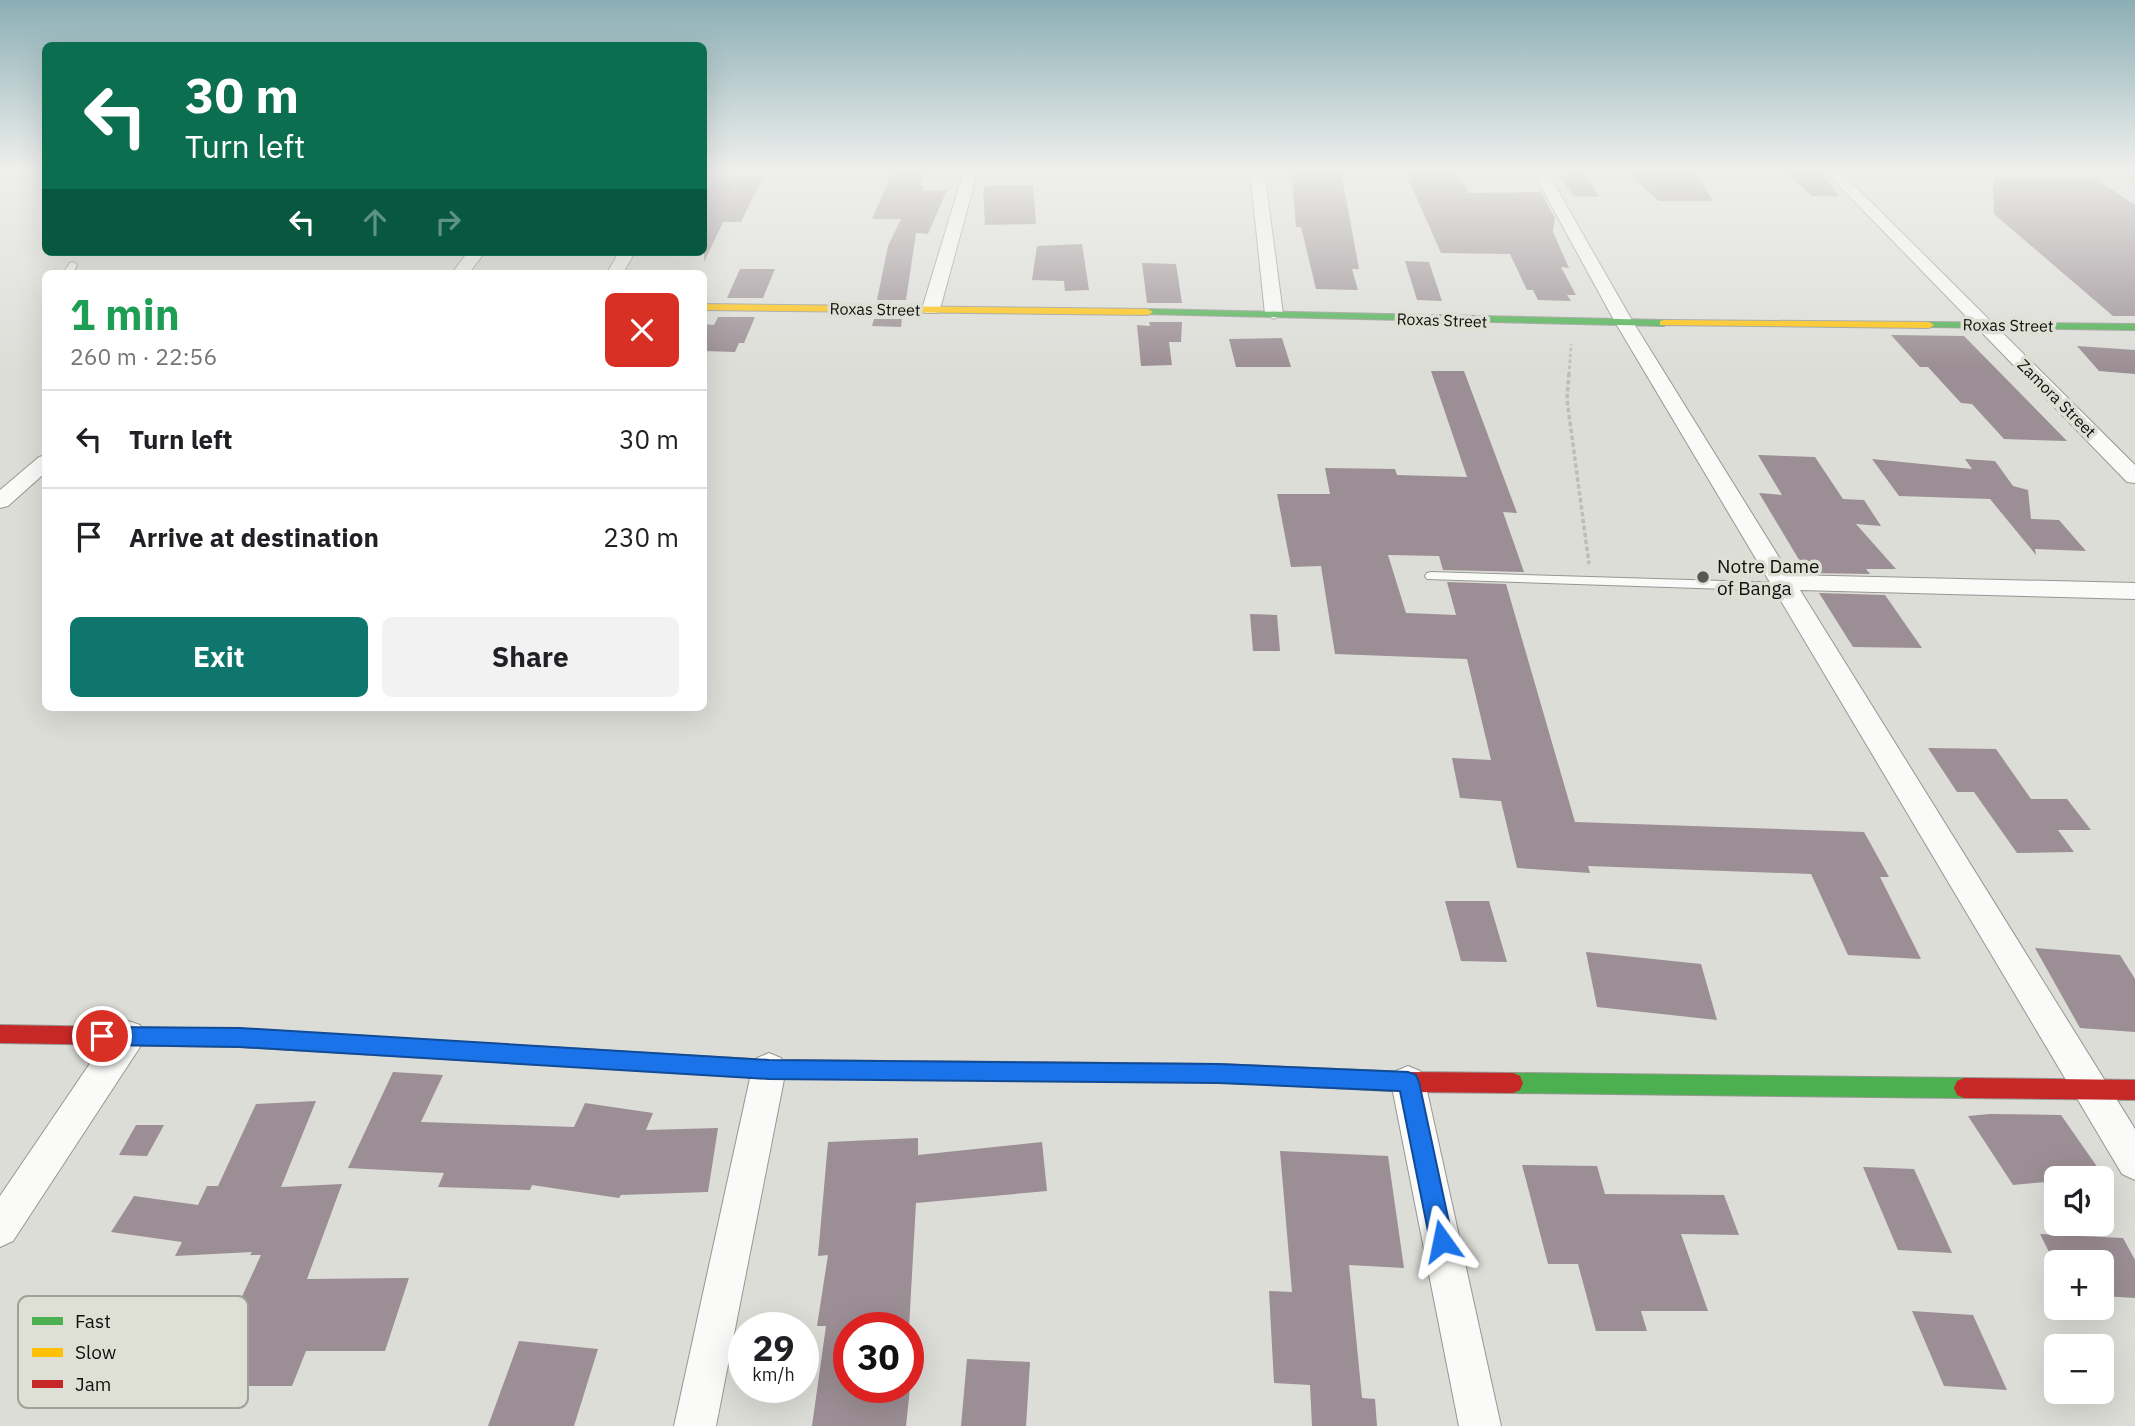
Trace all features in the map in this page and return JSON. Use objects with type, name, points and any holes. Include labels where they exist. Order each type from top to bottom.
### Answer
[{"type":"street","points":[[931,309],[952,237]]},
{"type":"street","points":[[1265,237],[1274,314]]},
{"type":"street","points":[[1576,237],[1624,323],[2093,1088],[2135,1162]]},
{"type":"street","name":"Zamora Street","points":[[1897,237],[2135,477]]},
{"type":"street","points":[[462,270],[474,256]]},
{"type":"street","name":"Roxas Street","points":[[707,307],[1274,314],[1624,323],[2135,327]]},
{"type":"street","points":[[0,501],[42,464]]},
{"type":"street","points":[[1783,584],[2135,592]]},
{"type":"street","points":[[0,1034],[240,1038],[769,1069],[1218,1073],[1408,1082],[2135,1090]]},
{"type":"street","points":[[0,1228],[128,1036]]},
{"type":"street","points":[[695,1426],[769,1069]]},
{"type":"street","points":[[1408,1082],[1480,1426]]},
{"type":"lane","points":[[1431,576],[1783,584]]},
{"type":"path","points":[[1573,322],[1567,400],[1591,581]]},
{"type":"building","points":[[707,237],[716,237],[707,256]]},
{"type":"building","points":[[893,237],[915,237],[906,300],[877,300],[888,246]]},
{"type":"building","points":[[1303,237],[1353,237],[1359,269],[1352,269],[1358,290],[1316,289]]},
{"type":"building","points":[[1434,237],[1555,237],[1569,268],[1561,267],[1576,295],[1567,295],[1571,301],[1538,300],[1533,290],[1527,290],[1510,254],[1441,253]]},
{"type":"building","points":[[2020,237],[2135,237],[2135,316],[2113,316]]},
{"type":"building","points":[[1082,244],[1089,290],[1065,291],[1064,281],[1032,280],[1037,246]]},
{"type":"building","points":[[1405,261],[1429,262],[1442,301],[1417,300]]},
{"type":"building","points":[[1142,263],[1176,264],[1182,303],[1147,303]]},
{"type":"building","points":[[740,269],[775,269],[763,298],[727,298]]},
{"type":"building","points":[[718,317],[755,317],[744,343],[739,343],[735,352],[707,351],[707,324],[714,325]]},
{"type":"building","points":[[874,319],[902,319],[901,327],[872,326]]},
{"type":"building","points":[[1149,322],[1182,322],[1181,342],[1169,342],[1172,365],[1141,366],[1137,325],[1150,326]]},
{"type":"building","points":[[1891,335],[1964,336],[2067,441],[2004,439],[1972,404],[1961,403],[1928,367],[1920,367]]},
{"type":"building","points":[[1282,338],[1291,367],[1236,367],[1229,339]]},
{"type":"building","points":[[2077,346],[2135,350],[2135,374],[2099,371]]},
{"type":"building","points":[[1431,371],[1464,371],[1517,513],[1503,512],[1524,572],[1443,570],[1439,556],[1388,555],[1406,613],[1456,615],[1447,582],[1506,584],[1575,822],[1864,832],[1889,877],[1880,877],[1921,959],[1848,955],[1811,874],[1588,866],[1590,873],[1517,868],[1501,801],[1460,798],[1452,758],[1491,760],[1467,659],[1335,654],[1321,566],[1291,567],[1277,494],[1330,494],[1325,468],[1395,469],[1397,475],[1467,477]]},
{"type":"building","points":[[1758,455],[1815,457],[1843,499],[1864,500],[1881,526],[1856,524],[1896,569],[1866,569],[1870,574],[1807,573],[1759,493],[1782,495]]},
{"type":"building","points":[[1872,459],[1972,469],[1965,459],[1995,461],[2013,486],[2028,490],[2031,519],[2059,520],[2086,551],[2035,549],[2036,555],[1990,499],[1899,496]]},
{"type":"building","points":[[1819,593],[1885,595],[1922,648],[1853,647]]},
{"type":"building","points":[[1250,614],[1277,615],[1280,651],[1253,651]]},
{"type":"building","points":[[1928,748],[1996,749],[2031,799],[2067,799],[2091,830],[2058,830],[2074,852],[2017,853],[1974,792],[1957,792]]},
{"type":"building","points":[[1445,901],[1489,901],[1507,962],[1461,961]]},
{"type":"building","points":[[2035,948],[2120,955],[2135,979],[2135,1032],[2080,1028]]},
{"type":"building","points":[[1586,952],[1701,964],[1717,1020],[1597,1007]]},
{"type":"building","points":[[393,1072],[443,1075],[421,1122],[574,1127],[585,1103],[653,1113],[646,1130],[718,1128],[708,1192],[621,1195],[619,1198],[532,1185],[530,1190],[438,1187],[444,1173],[348,1168]]},
{"type":"building","points":[[316,1101],[281,1187],[342,1184],[307,1279],[409,1278],[385,1351],[306,1351],[292,1386],[248,1386],[248,1296],[242,1296],[261,1255],[250,1255],[252,1252],[175,1256],[182,1242],[111,1232],[134,1196],[198,1205],[207,1186],[218,1186],[256,1104]]},
{"type":"building","points":[[2061,1115],[2097,1166],[2044,1166],[2044,1182],[2013,1185],[1968,1116]]},
{"type":"building","points":[[136,1125],[164,1125],[147,1156],[119,1155]]},
{"type":"building","points":[[918,1138],[918,1155],[1042,1142],[1047,1191],[916,1203],[910,1312],[833,1312],[833,1403],[908,1403],[906,1426],[812,1426],[815,1403],[819,1403],[819,1376],[826,1326],[819,1326],[819,1313],[828,1255],[818,1256],[828,1142]]},
{"type":"building","points":[[1280,1151],[1388,1156],[1404,1268],[1349,1265],[1362,1398],[1375,1399],[1377,1426],[1312,1426],[1310,1385],[1274,1383],[1269,1291],[1292,1292]]},
{"type":"building","points":[[1522,1165],[1597,1166],[1605,1194],[1724,1195],[1739,1235],[1681,1234],[1708,1311],[1641,1311],[1647,1331],[1596,1331],[1578,1264],[1548,1264]]},
{"type":"building","points":[[1863,1167],[1914,1169],[1952,1253],[1898,1250]]},
{"type":"building","points":[[2040,1234],[2123,1238],[2135,1260],[2135,1298],[2114,1297],[2114,1250],[2048,1250]]},
{"type":"building","points":[[1912,1311],[1973,1315],[2007,1390],[1944,1386]]},
{"type":"building","points":[[519,1341],[598,1349],[574,1426],[488,1426]]},
{"type":"building","points":[[967,1359],[1030,1362],[1026,1426],[961,1426]]},
{"type":"traffic: fast","points":[[1148,312],[1664,323]]},
{"type":"traffic: fast","points":[[1929,325],[2135,327]]},
{"type":"traffic: fast","points":[[531,1055],[769,1069],[1024,1071]]},
{"type":"traffic: fast","points":[[1513,1083],[1964,1088]]},
{"type":"traffic: slow","points":[[707,307],[1148,312]]},
{"type":"traffic: slow","points":[[1664,323],[1929,325]]},
{"type":"traffic: jam","points":[[0,1034],[240,1038],[531,1055]]},
{"type":"traffic: jam","points":[[1024,1071],[1218,1073],[1408,1082],[1513,1083]]},
{"type":"traffic: jam","points":[[1964,1088],[2135,1090]]},
{"type":"place","name":"Notre Dame of Banga","points":[[1703,577]]},
{"type":"route","points":[[102,1036],[240,1038],[769,1069],[1218,1073],[1408,1082],[1442,1241]]}]
